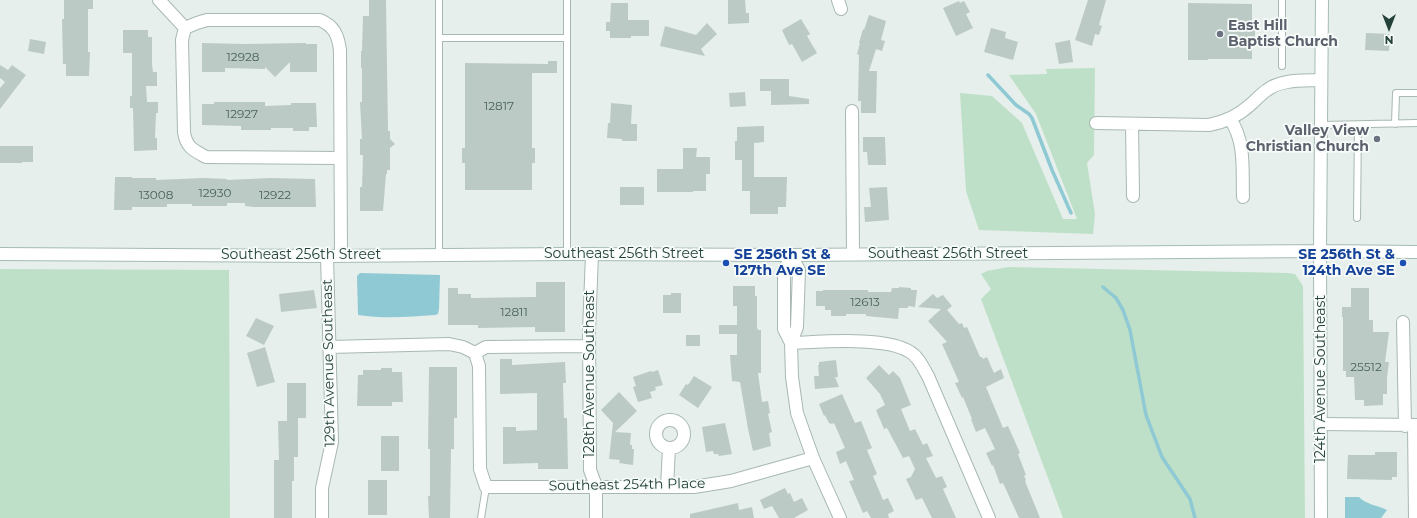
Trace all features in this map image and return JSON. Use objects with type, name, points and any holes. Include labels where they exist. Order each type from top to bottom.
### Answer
[{"type":"street","points":[[159,0],[185,28]]},
{"type":"street","name":"124th Avenue Southeast","points":[[1321,518],[1320,251],[1322,0]]},
{"type":"street","points":[[185,28],[207,20],[320,20],[334,29],[339,38],[340,50],[341,255]]},
{"type":"street","points":[[185,28],[182,40],[184,132],[185,141],[190,147],[206,157],[340,158]]},
{"type":"street","points":[[1096,123],[1209,125],[1230,119],[1243,112],[1267,90],[1275,86],[1298,81],[1321,80]]},
{"type":"street","points":[[852,111],[853,254]]},
{"type":"street","points":[[1230,119],[1237,131],[1241,144],[1243,197]]},
{"type":"street","points":[[1132,124],[1133,196]]},
{"type":"street","name":"Southeast 256th Street","points":[[0,254],[327,256],[439,254],[792,255],[1320,251],[1417,252]]},
{"type":"street","name":"128th Avenue Southeast","points":[[592,254],[589,346],[590,470],[596,486],[596,518]]},
{"type":"street","points":[[792,255],[798,270],[797,327],[791,343],[792,377],[797,412],[813,458],[840,518]]},
{"type":"street","name":"129th Avenue Southeast","points":[[322,518],[322,488],[332,442],[327,256]]},
{"type":"street","points":[[1403,322],[1412,425],[1415,518]]},
{"type":"street","points":[[791,343],[866,341],[891,344],[910,351],[920,362],[928,376],[989,518]]},
{"type":"street","points":[[329,347],[449,344],[463,347],[475,353],[479,366],[480,469],[486,487]]},
{"type":"street","points":[[475,353],[486,347],[589,346]]},
{"type":"street","points":[[1321,424],[1412,425]]},
{"type":"street","points":[[667,487],[669,448]]},
{"type":"street","name":"Southeast 254th Place","points":[[486,487],[694,487],[731,481],[813,458]]},
{"type":"lane","points":[[439,0],[439,254]]},
{"type":"lane","points":[[566,254],[567,0]]},
{"type":"lane","points":[[1282,0],[1282,66]]},
{"type":"lane","points":[[439,38],[567,38]]},
{"type":"lane","points":[[1395,124],[1396,93],[1417,93]]},
{"type":"lane","points":[[1321,125],[1417,123]]},
{"type":"lane","points":[[1357,218],[1358,125]]},
{"type":"lane","points":[[480,518],[486,487]]},
{"type":"green space","points":[[1095,68],[1094,155],[1087,163],[1095,214],[1093,234],[979,230],[966,191],[960,93],[992,96],[1022,123],[1063,219],[1077,219],[1036,114],[1009,75],[1047,74],[1046,69]]},
{"type":"green space","points":[[1008,267],[1295,274],[1303,286],[1305,518],[1063,518],[981,299],[991,289],[981,274],[987,271]]},
{"type":"green space","points":[[0,269],[229,270],[230,518],[0,518]]},
{"type":"water","points":[[360,273],[440,275],[438,314],[396,317],[358,315],[357,276]]},
{"type":"water","points":[[1345,497],[1359,497],[1362,500],[1387,510],[1381,518],[1345,518]]},
{"type":"building","points":[[64,0],[93,0],[93,9],[88,9],[88,52],[90,52],[89,76],[66,76],[66,64],[63,64],[62,19],[64,19]]},
{"type":"building","points":[[369,0],[386,0],[388,131],[390,131],[390,139],[395,144],[390,148],[390,170],[387,170],[386,174],[383,211],[360,211],[360,187],[362,187],[363,155],[360,155],[360,139],[362,139],[360,102],[362,102],[361,51],[363,16],[369,16]]},
{"type":"building","points":[[728,0],[745,0],[746,13],[749,13],[749,23],[728,24]]},
{"type":"building","points":[[1088,0],[1106,0],[1099,25],[1102,26],[1099,35],[1095,34],[1092,46],[1075,40]]},
{"type":"building","points":[[959,1],[960,3],[964,1],[970,12],[966,14],[973,28],[956,36],[943,8]]},
{"type":"building","points":[[611,3],[628,3],[628,20],[649,20],[649,36],[610,38],[610,31],[606,31],[606,22],[610,22]]},
{"type":"building","name":"East Hill Baptist Church","points":[[1188,3],[1252,4],[1252,21],[1255,21],[1255,42],[1252,42],[1252,59],[1188,60]]},
{"type":"building","points":[[869,15],[886,21],[881,40],[885,41],[882,51],[876,49],[869,71],[877,71],[876,113],[861,113],[861,101],[858,101],[859,55],[857,54],[863,29],[864,30]]},
{"type":"building","points":[[801,19],[810,34],[807,36],[817,53],[802,62],[792,44],[789,45],[782,30]]},
{"type":"building","points":[[707,23],[717,34],[701,49],[705,56],[660,46],[665,26],[696,35]]},
{"type":"building","points":[[991,28],[1006,32],[1005,38],[1018,42],[1013,60],[984,52]]},
{"type":"building","points":[[123,30],[148,30],[148,37],[152,37],[152,64],[153,72],[157,72],[157,86],[146,86],[147,102],[158,102],[155,138],[157,138],[157,150],[134,151],[133,108],[130,108],[130,96],[132,96],[132,53],[123,53]]},
{"type":"building","points":[[1366,33],[1390,34],[1389,51],[1365,50]]},
{"type":"building","points":[[30,39],[46,42],[44,54],[28,51]]},
{"type":"building","points":[[1070,40],[1073,62],[1059,64],[1055,43]]},
{"type":"building","points":[[202,43],[317,44],[317,72],[290,72],[290,62],[275,77],[265,67],[265,69],[225,68],[225,72],[202,72]]},
{"type":"building","points":[[548,61],[557,61],[557,73],[532,73],[532,148],[535,148],[535,163],[532,163],[532,190],[465,190],[465,163],[462,163],[462,148],[465,148],[465,63],[548,64]]},
{"type":"building","points":[[0,65],[8,70],[12,65],[26,75],[0,109],[0,88],[5,82],[0,78]]},
{"type":"building","points":[[760,79],[789,79],[789,96],[809,99],[809,104],[771,105],[771,91],[760,91]]},
{"type":"building","points":[[745,92],[746,106],[730,107],[729,93]]},
{"type":"building","points":[[214,102],[265,102],[265,106],[291,105],[291,103],[316,103],[317,127],[309,127],[309,131],[293,131],[293,128],[241,130],[241,126],[202,125],[202,104],[214,104]]},
{"type":"building","points":[[611,103],[632,105],[631,124],[637,124],[637,141],[622,141],[622,139],[607,138],[608,123],[610,123]]},
{"type":"building","points":[[764,126],[764,142],[754,143],[754,177],[787,177],[786,207],[778,207],[778,214],[750,214],[750,191],[742,191],[742,160],[735,160],[737,127]]},
{"type":"building","points":[[863,137],[885,137],[886,165],[868,165],[867,152],[863,152]]},
{"type":"building","points":[[0,146],[33,146],[33,162],[0,163]]},
{"type":"building","points":[[683,148],[697,148],[696,157],[710,157],[710,174],[706,174],[706,191],[657,192],[657,169],[683,169]]},
{"type":"building","points":[[115,177],[156,178],[156,180],[203,178],[227,180],[270,178],[315,179],[316,207],[254,207],[245,206],[245,203],[227,203],[227,206],[167,204],[167,207],[132,207],[132,210],[114,210]]},
{"type":"building","points":[[620,187],[644,187],[644,205],[620,205]]},
{"type":"building","points":[[887,187],[889,220],[865,222],[864,207],[871,207],[869,188]]},
{"type":"building","points":[[536,282],[565,282],[565,332],[535,332],[535,327],[478,328],[478,325],[448,325],[448,288],[458,288],[458,294],[471,294],[471,298],[536,297]]},
{"type":"building","points":[[733,286],[755,286],[755,296],[757,296],[757,327],[758,330],[761,330],[761,373],[758,373],[762,402],[768,401],[770,413],[768,414],[772,432],[769,433],[771,446],[753,451],[740,382],[732,381],[730,355],[737,355],[737,334],[719,334],[719,325],[737,325],[737,306],[733,306]]},
{"type":"building","points":[[899,287],[917,290],[915,307],[908,306],[908,308],[899,308],[898,319],[866,316],[866,314],[831,316],[831,310],[825,310],[825,306],[816,306],[816,291],[868,290],[868,292],[891,292],[892,288]]},
{"type":"building","points":[[1351,288],[1369,288],[1369,320],[1373,320],[1373,332],[1389,332],[1385,362],[1389,362],[1387,394],[1383,394],[1383,405],[1364,406],[1364,400],[1355,400],[1354,377],[1346,377],[1346,371],[1343,371],[1342,307],[1351,307]]},
{"type":"building","points":[[314,290],[317,308],[281,312],[279,294]]},
{"type":"building","points":[[671,293],[681,293],[681,313],[663,313],[663,295],[671,295]]},
{"type":"building","points":[[933,294],[937,298],[943,295],[952,306],[947,310],[959,324],[962,323],[964,328],[967,327],[980,357],[983,359],[987,357],[994,373],[1001,369],[1004,378],[986,387],[1003,428],[1008,426],[1020,453],[1018,454],[1026,475],[1024,476],[1025,481],[1040,518],[1019,518],[1003,483],[1000,484],[993,465],[992,466],[986,453],[995,449],[985,428],[976,432],[963,397],[962,398],[955,383],[959,382],[942,344],[947,342],[928,321],[941,309],[918,307]]},
{"type":"building","points":[[256,318],[274,326],[264,345],[246,336]]},
{"type":"building","points":[[686,335],[700,335],[700,346],[686,346]]},
{"type":"building","points":[[265,347],[275,382],[257,387],[247,353]]},
{"type":"building","points":[[500,359],[512,359],[512,365],[565,362],[566,383],[563,383],[564,418],[567,418],[568,469],[538,469],[538,463],[503,464],[503,427],[516,427],[516,431],[537,430],[537,393],[500,394]]},
{"type":"building","points":[[836,360],[838,377],[835,377],[839,387],[815,389],[814,376],[819,376],[819,362]]},
{"type":"building","points":[[879,365],[889,375],[893,371],[900,378],[911,405],[901,409],[910,431],[915,429],[923,445],[927,443],[933,456],[926,458],[936,478],[942,476],[947,487],[943,489],[956,518],[932,518],[922,498],[916,500],[906,479],[911,477],[915,469],[909,456],[903,458],[887,428],[884,429],[876,410],[885,405],[880,394],[866,378]]},
{"type":"building","points":[[429,367],[457,367],[457,418],[454,418],[454,449],[451,449],[450,518],[429,518]]},
{"type":"building","points":[[381,368],[392,368],[392,372],[402,372],[403,402],[392,402],[392,406],[357,406],[358,375],[363,375],[363,370],[381,370]]},
{"type":"building","points":[[658,370],[663,385],[655,387],[656,390],[650,392],[652,398],[638,402],[633,387],[636,386],[633,377]]},
{"type":"building","points":[[694,376],[712,387],[698,408],[679,395],[686,384],[688,385]]},
{"type":"building","points":[[287,383],[306,383],[306,418],[298,418],[298,457],[294,457],[294,481],[292,481],[292,518],[274,518],[274,460],[279,460],[278,421],[287,421]]},
{"type":"building","points":[[619,392],[637,411],[615,432],[631,433],[630,445],[632,445],[632,449],[634,449],[633,465],[619,463],[620,460],[609,459],[613,423],[601,410]]},
{"type":"building","points":[[842,394],[855,423],[861,421],[872,448],[867,450],[877,474],[873,476],[883,500],[888,498],[894,511],[888,514],[889,518],[871,518],[867,511],[863,513],[849,481],[854,480],[846,461],[840,464],[836,452],[845,448],[834,423],[829,423],[819,404]]},
{"type":"building","points":[[725,423],[732,454],[719,456],[718,454],[714,454],[713,451],[706,452],[702,427]]},
{"type":"building","points":[[381,436],[399,436],[399,471],[381,471]]},
{"type":"building","points":[[1375,452],[1397,452],[1397,477],[1392,477],[1392,480],[1347,479],[1348,455],[1375,455]]},
{"type":"building","points":[[368,480],[387,480],[387,515],[368,515]]},
{"type":"building","points":[[785,488],[788,494],[790,493],[794,502],[802,498],[808,510],[794,518],[779,518],[772,506],[764,509],[760,500]]},
{"type":"building","points":[[738,503],[739,510],[752,507],[754,518],[690,518],[690,514]]},
{"type":"waterway","points":[[988,75],[1016,105],[1029,114],[1032,118],[1052,170],[1071,213]]},
{"type":"waterway","points":[[1103,287],[1116,298],[1123,310],[1130,330],[1146,415],[1162,457],[1190,499],[1195,518]]},
{"type":"place","name":"East Hill Baptist Church","points":[[1220,34]]},
{"type":"place","name":"Valley View Christian Church","points":[[1377,139]]},
{"type":"place","name":"SE 256th St & 127th Ave SE","points":[[726,263]]},
{"type":"place","name":"SE 256th St & 124th Ave SE","points":[[1403,263]]}]
